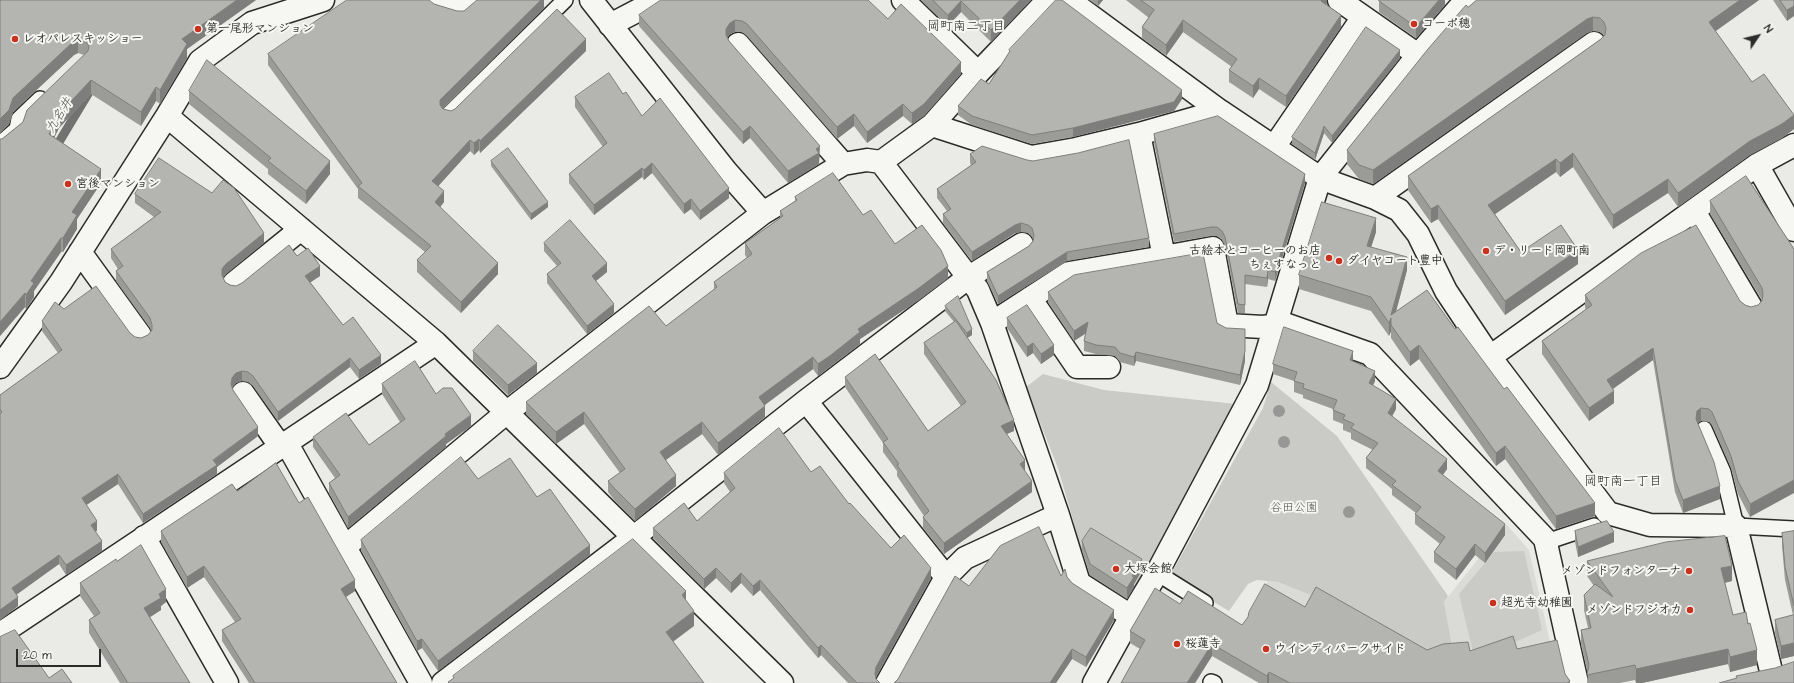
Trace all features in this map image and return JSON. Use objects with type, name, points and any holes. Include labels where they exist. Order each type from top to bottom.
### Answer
[{"type":"street","points":[[0,367],[61,282],[168,116],[200,61],[252,24],[281,7],[323,0]]},
{"type":"street","points":[[438,3],[461,10],[471,0]]},
{"type":"street","points":[[591,0],[726,171],[763,213]]},
{"type":"street","points":[[610,25],[658,0]]},
{"type":"street","points":[[903,0],[978,73]]},
{"type":"street","points":[[346,546],[506,413],[763,213],[843,164],[866,160],[881,162],[932,125],[978,73],[1048,0]]},
{"type":"street","points":[[1069,0],[1220,111],[1320,178],[1375,198],[1399,210],[1418,234],[1446,291],[1490,357],[1608,513],[1650,525],[1736,526],[1772,675]]},
{"type":"street","points":[[1339,0],[1418,55]]},
{"type":"street","points":[[1094,683],[1157,573],[1257,385],[1320,178],[1418,55],[1466,0]]},
{"type":"street","points":[[1274,147],[1363,17]]},
{"type":"street","points":[[1375,198],[1594,43]]},
{"type":"street","points":[[738,44],[843,164]]},
{"type":"street","points":[[932,125],[1031,157],[1076,149],[1139,134],[1220,111]]},
{"type":"street","points":[[168,116],[436,343],[782,683]]},
{"type":"street","points":[[1139,134],[1164,257]]},
{"type":"street","points":[[1490,357],[1757,165],[1794,145]]},
{"type":"street","points":[[881,162],[978,290],[992,323],[1058,515],[1079,584],[1131,616]]},
{"type":"street","points":[[1757,165],[1794,230]]},
{"type":"street","points":[[1694,211],[1751,307]]},
{"type":"street","points":[[234,283],[301,229]]},
{"type":"street","points":[[443,683],[634,537],[806,401],[969,277],[1022,244]]},
{"type":"street","points":[[992,323],[1069,273],[1213,248],[1227,325],[1263,327],[1285,324],[1370,354],[1545,538],[1577,683]]},
{"type":"street","points":[[80,252],[140,335]]},
{"type":"street","points":[[1030,298],[1077,367],[1109,368]]},
{"type":"street","points":[[0,634],[436,343]]},
{"type":"street","points":[[243,393],[283,444],[346,546],[415,681]]},
{"type":"street","points":[[806,401],[946,578]]},
{"type":"street","points":[[887,683],[946,578],[965,558],[1058,515]]},
{"type":"street","points":[[144,537],[228,683]]},
{"type":"street","points":[[1750,680],[1794,669]]},
{"type":"lane","points":[[449,114],[565,0]]},
{"type":"lane","points":[[0,144],[17,129],[19,119],[53,88]]},
{"type":"lane","points":[[1704,429],[1724,472],[1736,526],[1794,529]]},
{"type":"lane","points":[[1546,542],[1606,522],[1614,514]]},
{"type":"lane","points":[[1157,573],[1215,609]]},
{"type":"shaded area","name":"超光寺幼稚園","points":[[1506,524],[1529,550],[1550,642],[1467,683],[1256,604],[1268,581],[1278,582],[1452,646],[1444,602]]},
{"type":"green space","points":[[1043,374],[1104,390],[1236,404],[1151,562],[1125,603],[1087,578],[1074,523],[1058,468],[1026,387]]},
{"type":"green space","name":"谷田公園","points":[[1271,382],[1337,436],[1448,596],[1444,602],[1452,646],[1428,652],[1316,597],[1278,582],[1257,580],[1248,584],[1229,611],[1170,576],[1263,408]]},
{"type":"green space","points":[[1524,551],[1542,630],[1475,660],[1459,594],[1494,552]]},
{"type":"building","points":[[237,0],[182,39],[187,44],[160,90],[156,87],[141,112],[91,80],[59,114],[49,134],[101,169],[72,212],[77,215],[63,238],[61,238],[31,281],[34,283],[26,295],[25,293],[0,322],[0,139],[23,122],[27,110],[88,51],[89,46],[86,42],[78,39],[74,41],[13,98],[9,110],[0,119],[0,1]]},
{"type":"building","points":[[347,0],[429,0],[434,4],[457,11],[464,11],[477,0],[541,0],[440,100],[440,105],[443,109],[451,111],[455,109],[557,9],[586,39],[480,141],[479,139],[474,143],[470,140],[432,181],[444,191],[435,202],[498,263],[461,302],[417,260],[431,246],[358,186],[362,183],[268,54]]},
{"type":"building","points":[[661,0],[868,0],[888,19],[901,4],[961,62],[924,104],[912,113],[903,104],[867,132],[854,114],[837,127],[747,24],[742,21],[735,20],[730,23],[726,29],[726,35],[729,41],[820,146],[816,149],[819,153],[788,171],[750,126],[743,132],[639,15]]},
{"type":"building","points":[[933,0],[1020,0],[991,30],[961,1],[948,15]]},
{"type":"building","points":[[1056,0],[1062,0],[1182,90],[1174,102],[1073,128],[1032,135],[972,116],[958,106],[981,79],[989,84],[1010,51],[1009,50]]},
{"type":"building","points":[[1141,0],[1321,0],[1341,15],[1286,96],[1259,78],[1253,86],[1229,70],[1237,59],[1183,20],[1166,45],[1142,27],[1154,10]]},
{"type":"building","points":[[1379,0],[1439,0],[1416,27]]},
{"type":"building","points":[[1477,0],[1740,0],[1709,22],[1752,82],[1764,74],[1794,115],[1782,124],[1750,141],[1678,193],[1668,179],[1613,215],[1573,153],[1560,163],[1556,159],[1488,205],[1521,252],[1561,225],[1578,250],[1505,301],[1438,205],[1431,209],[1408,176],[1601,39],[1605,35],[1606,28],[1604,22],[1600,18],[1593,17],[1587,19],[1373,170],[1359,165],[1347,150],[1428,49],[1466,5],[1468,7]]},
{"type":"building","points":[[1780,0],[1794,0],[1794,6],[1787,10]]},
{"type":"building","points":[[1366,27],[1400,50],[1332,136],[1324,126],[1315,153],[1292,137]]},
{"type":"building","points":[[207,60],[330,161],[306,191],[268,161],[271,158],[189,91]]},
{"type":"building","points":[[609,73],[623,94],[626,92],[642,116],[660,98],[729,188],[700,211],[691,199],[684,204],[652,163],[644,170],[642,168],[594,205],[569,174],[607,143],[575,97]]},
{"type":"building","points":[[1218,116],[1305,174],[1275,272],[1268,270],[1267,278],[1245,275],[1245,305],[1238,304],[1225,237],[1222,231],[1217,227],[1211,227],[1174,234],[1154,134]]},
{"type":"building","points":[[1129,140],[1149,238],[1067,252],[998,296],[987,272],[1029,246],[1033,241],[1034,235],[1032,228],[1021,223],[1015,225],[972,252],[943,214],[951,209],[937,189],[976,162],[970,154],[982,146],[1033,161],[1078,153]]},
{"type":"building","points":[[508,148],[548,202],[531,214],[491,161]]},
{"type":"building","points":[[159,158],[212,193],[223,180],[234,188],[264,233],[222,269],[222,275],[225,282],[236,286],[242,283],[289,245],[297,256],[308,248],[320,266],[305,276],[343,325],[353,317],[381,355],[359,370],[350,358],[278,412],[253,376],[248,372],[242,371],[236,373],[232,378],[231,384],[233,390],[258,427],[213,460],[217,465],[143,514],[118,474],[82,498],[97,521],[91,525],[102,541],[66,565],[59,555],[12,588],[18,597],[0,610],[0,414],[2,412],[0,409],[0,395],[62,350],[42,321],[55,302],[64,309],[96,286],[130,333],[135,337],[141,338],[148,335],[152,330],[150,318],[116,271],[123,266],[111,249],[161,212],[135,194]]},
{"type":"building","points":[[833,173],[863,215],[871,210],[895,244],[922,225],[941,250],[948,266],[919,288],[858,329],[860,332],[831,355],[818,364],[813,357],[759,397],[765,406],[718,443],[702,422],[660,452],[676,475],[635,509],[608,481],[625,469],[584,412],[556,432],[526,402],[649,306],[666,326],[717,287],[714,282],[752,254],[745,243],[783,216],[780,211],[797,200],[795,197]]},
{"type":"building","points":[[1746,176],[1794,249],[1794,480],[1750,504],[1738,481],[1731,456],[1712,412],[1709,409],[1701,408],[1697,411],[1696,419],[1714,462],[1720,486],[1683,500],[1675,480],[1653,348],[1607,380],[1614,391],[1589,408],[1542,341],[1592,305],[1585,295],[1641,253],[1696,225],[1740,301],[1751,307],[1758,305],[1762,301],[1762,288],[1710,201]]},
{"type":"building","points":[[1322,202],[1376,218],[1367,246],[1407,257],[1391,315],[1427,290],[1455,329],[1458,327],[1504,389],[1507,387],[1595,503],[1556,516],[1505,446],[1496,453],[1419,345],[1410,352],[1391,325],[1391,318],[1389,323],[1371,297],[1299,275]]},
{"type":"building","points":[[570,220],[607,263],[592,276],[614,304],[587,326],[547,274],[561,263],[544,243]]},
{"type":"building","points":[[1203,253],[1217,323],[1226,328],[1245,329],[1245,351],[1240,375],[1136,352],[1134,357],[1120,353],[1115,347],[1096,345],[1084,341],[1088,322],[1074,331],[1048,292],[1074,275]]},
{"type":"building","points":[[958,296],[972,329],[967,333],[945,306]]},
{"type":"building","points":[[1027,305],[1054,345],[1041,354],[1033,343],[1027,347],[1007,318]]},
{"type":"building","points":[[956,321],[996,380],[1014,420],[1001,426],[1025,460],[1020,464],[1032,481],[944,543],[923,517],[929,511],[883,442],[888,439],[845,377],[875,354],[928,431],[966,402],[924,343]]},
{"type":"building","points":[[498,325],[537,363],[508,385],[473,351]]},
{"type":"building","points":[[1284,327],[1353,351],[1350,360],[1375,371],[1369,383],[1396,399],[1388,413],[1447,459],[1438,471],[1505,524],[1485,553],[1475,544],[1456,569],[1434,552],[1445,537],[1415,514],[1421,507],[1392,485],[1396,481],[1366,458],[1378,443],[1351,428],[1354,424],[1343,419],[1345,415],[1333,410],[1337,400],[1303,388],[1304,384],[1294,381],[1297,372],[1273,364]]},
{"type":"building","points":[[415,361],[436,394],[443,388],[452,388],[471,415],[445,434],[446,436],[348,517],[329,483],[340,475],[313,437],[346,413],[369,445],[405,419],[382,384]]},
{"type":"building","points":[[779,428],[811,472],[820,466],[849,504],[850,503],[891,548],[904,535],[931,568],[876,667],[876,679],[880,683],[857,683],[821,645],[818,648],[760,580],[753,586],[741,573],[731,583],[716,568],[704,579],[653,528],[684,503],[697,521],[735,488],[724,473]]},
{"type":"building","points":[[461,457],[478,479],[510,458],[537,497],[550,489],[590,545],[438,661],[422,639],[417,641],[361,540]]},
{"type":"building","points":[[276,463],[299,503],[308,497],[355,580],[341,589],[397,683],[255,683],[222,630],[241,619],[204,566],[187,577],[161,531],[232,484],[237,491]]},
{"type":"building","points":[[1607,521],[1614,532],[1578,547],[1575,531]]},
{"type":"building","points":[[1039,527],[1061,576],[1065,569],[1067,577],[1072,583],[1114,610],[1086,657],[1072,649],[1050,683],[894,683],[898,679],[955,576],[969,586],[1000,546]]},
{"type":"building","name":"大塚会館","points":[[1091,528],[1142,559],[1127,588],[1090,564],[1082,541]]},
{"type":"building","points":[[1794,531],[1794,606],[1785,567],[1782,533]]},
{"type":"building","points":[[1725,536],[1732,566],[1721,568],[1733,615],[1746,612],[1748,624],[1750,623],[1757,650],[1730,657],[1728,649],[1636,669],[1635,665],[1587,675],[1589,665],[1581,630],[1591,628],[1584,595],[1595,584],[1613,597],[1587,561],[1666,542]]},
{"type":"building","points":[[633,539],[686,591],[682,595],[694,611],[666,632],[704,683],[448,682],[454,678],[453,676]]},
{"type":"building","points":[[141,545],[166,589],[159,594],[161,598],[144,608],[190,683],[128,683],[89,620],[100,613],[80,583],[116,559],[117,561]]},
{"type":"building","points":[[1265,584],[1305,607],[1316,587],[1427,650],[1443,644],[1468,642],[1470,651],[1513,636],[1517,649],[1557,640],[1565,674],[1570,681],[1568,683],[1290,683],[1269,672],[1267,676],[1212,644],[1187,683],[1121,683],[1145,640],[1130,631],[1155,588],[1180,604],[1188,591],[1242,625],[1248,617],[1249,612]]},
{"type":"building","points":[[1794,615],[1794,643],[1781,646],[1775,620]]},
{"type":"building","points":[[15,630],[49,678],[62,669],[72,683],[0,683],[0,637]]},
{"type":"building","points":[[1794,662],[1794,683],[1719,683],[1737,678],[1736,676],[1775,668]]},
{"type":"waterway","name":"九名井","points":[[53,152],[91,89]]},
{"type":"place","name":"コーポ穂","points":[[1414,24]]},
{"type":"place","name":"第一尾形マンション","points":[[198,29]]},
{"type":"place","name":"レオパレスキッショー","points":[[15,39]]},
{"type":"place","name":"宮後マンション","points":[[68,184]]},
{"type":"place","name":"デ・リード岡町南","points":[[1486,251]]},
{"type":"place","name":"古絵本とコーヒーのお店 ちぇすなっと","points":[[1329,258]]},
{"type":"place","name":"ダイヤコート豊中","points":[[1339,261]]},
{"type":"place","name":"大塚会館","points":[[1116,569]]},
{"type":"place","name":"メゾンドフォンターナ","points":[[1689,571]]},
{"type":"place","name":"超光寺幼稚園","points":[[1493,603]]},
{"type":"place","name":"メゾンドフジオカ","points":[[1690,610]]},
{"type":"place","name":"桜蓮寺","points":[[1177,644]]},
{"type":"place","name":"ウインディパークサイド","points":[[1266,649]]},
{"type":"district","name":"岡町南二丁目","points":[[966,27]]},
{"type":"district","name":"岡町南一丁目","points":[[1623,482]]}]
